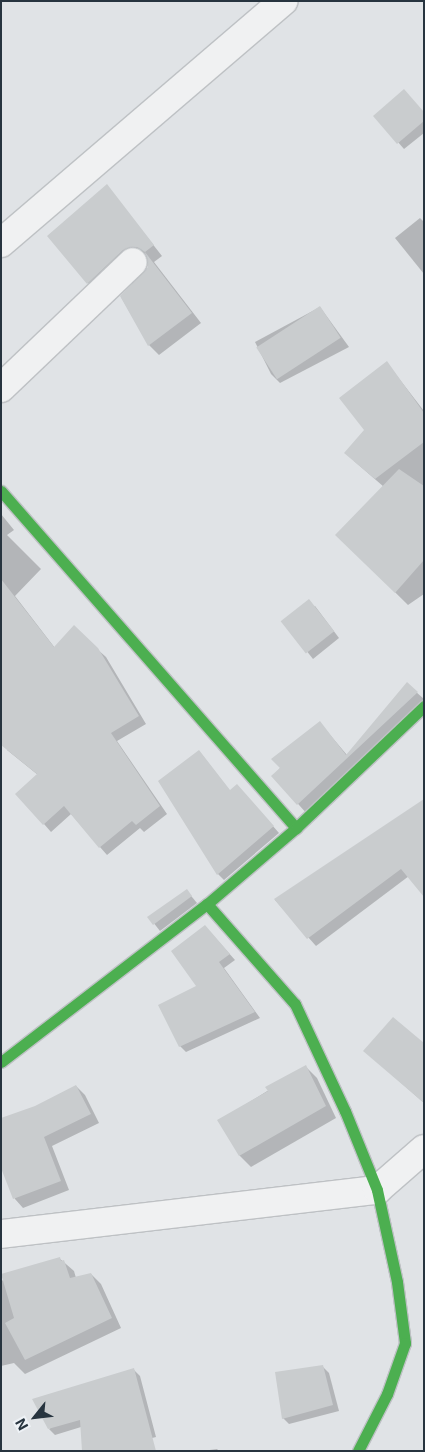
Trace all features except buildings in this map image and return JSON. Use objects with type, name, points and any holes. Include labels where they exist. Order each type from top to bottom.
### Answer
[{"type":"street","points":[[1,243],[283,1]]},
{"type":"street","points":[[1,388],[132,262]]},
{"type":"street","points":[[1,491],[296,828]]},
{"type":"street","points":[[1,1062],[207,904],[296,828],[424,706]]},
{"type":"street","points":[[207,904],[295,1004],[345,1111],[377,1190],[396,1282],[405,1343],[386,1394],[358,1451]]},
{"type":"street","points":[[1,1234],[377,1190],[424,1150]]},
{"type":"traffic: fast","points":[[1,491],[296,828]]},
{"type":"traffic: fast","points":[[1,1062],[207,904],[296,828],[424,706]]},
{"type":"traffic: fast","points":[[207,904],[295,1004],[345,1111],[377,1190],[397,1282],[405,1343],[387,1394],[358,1451]]}]
